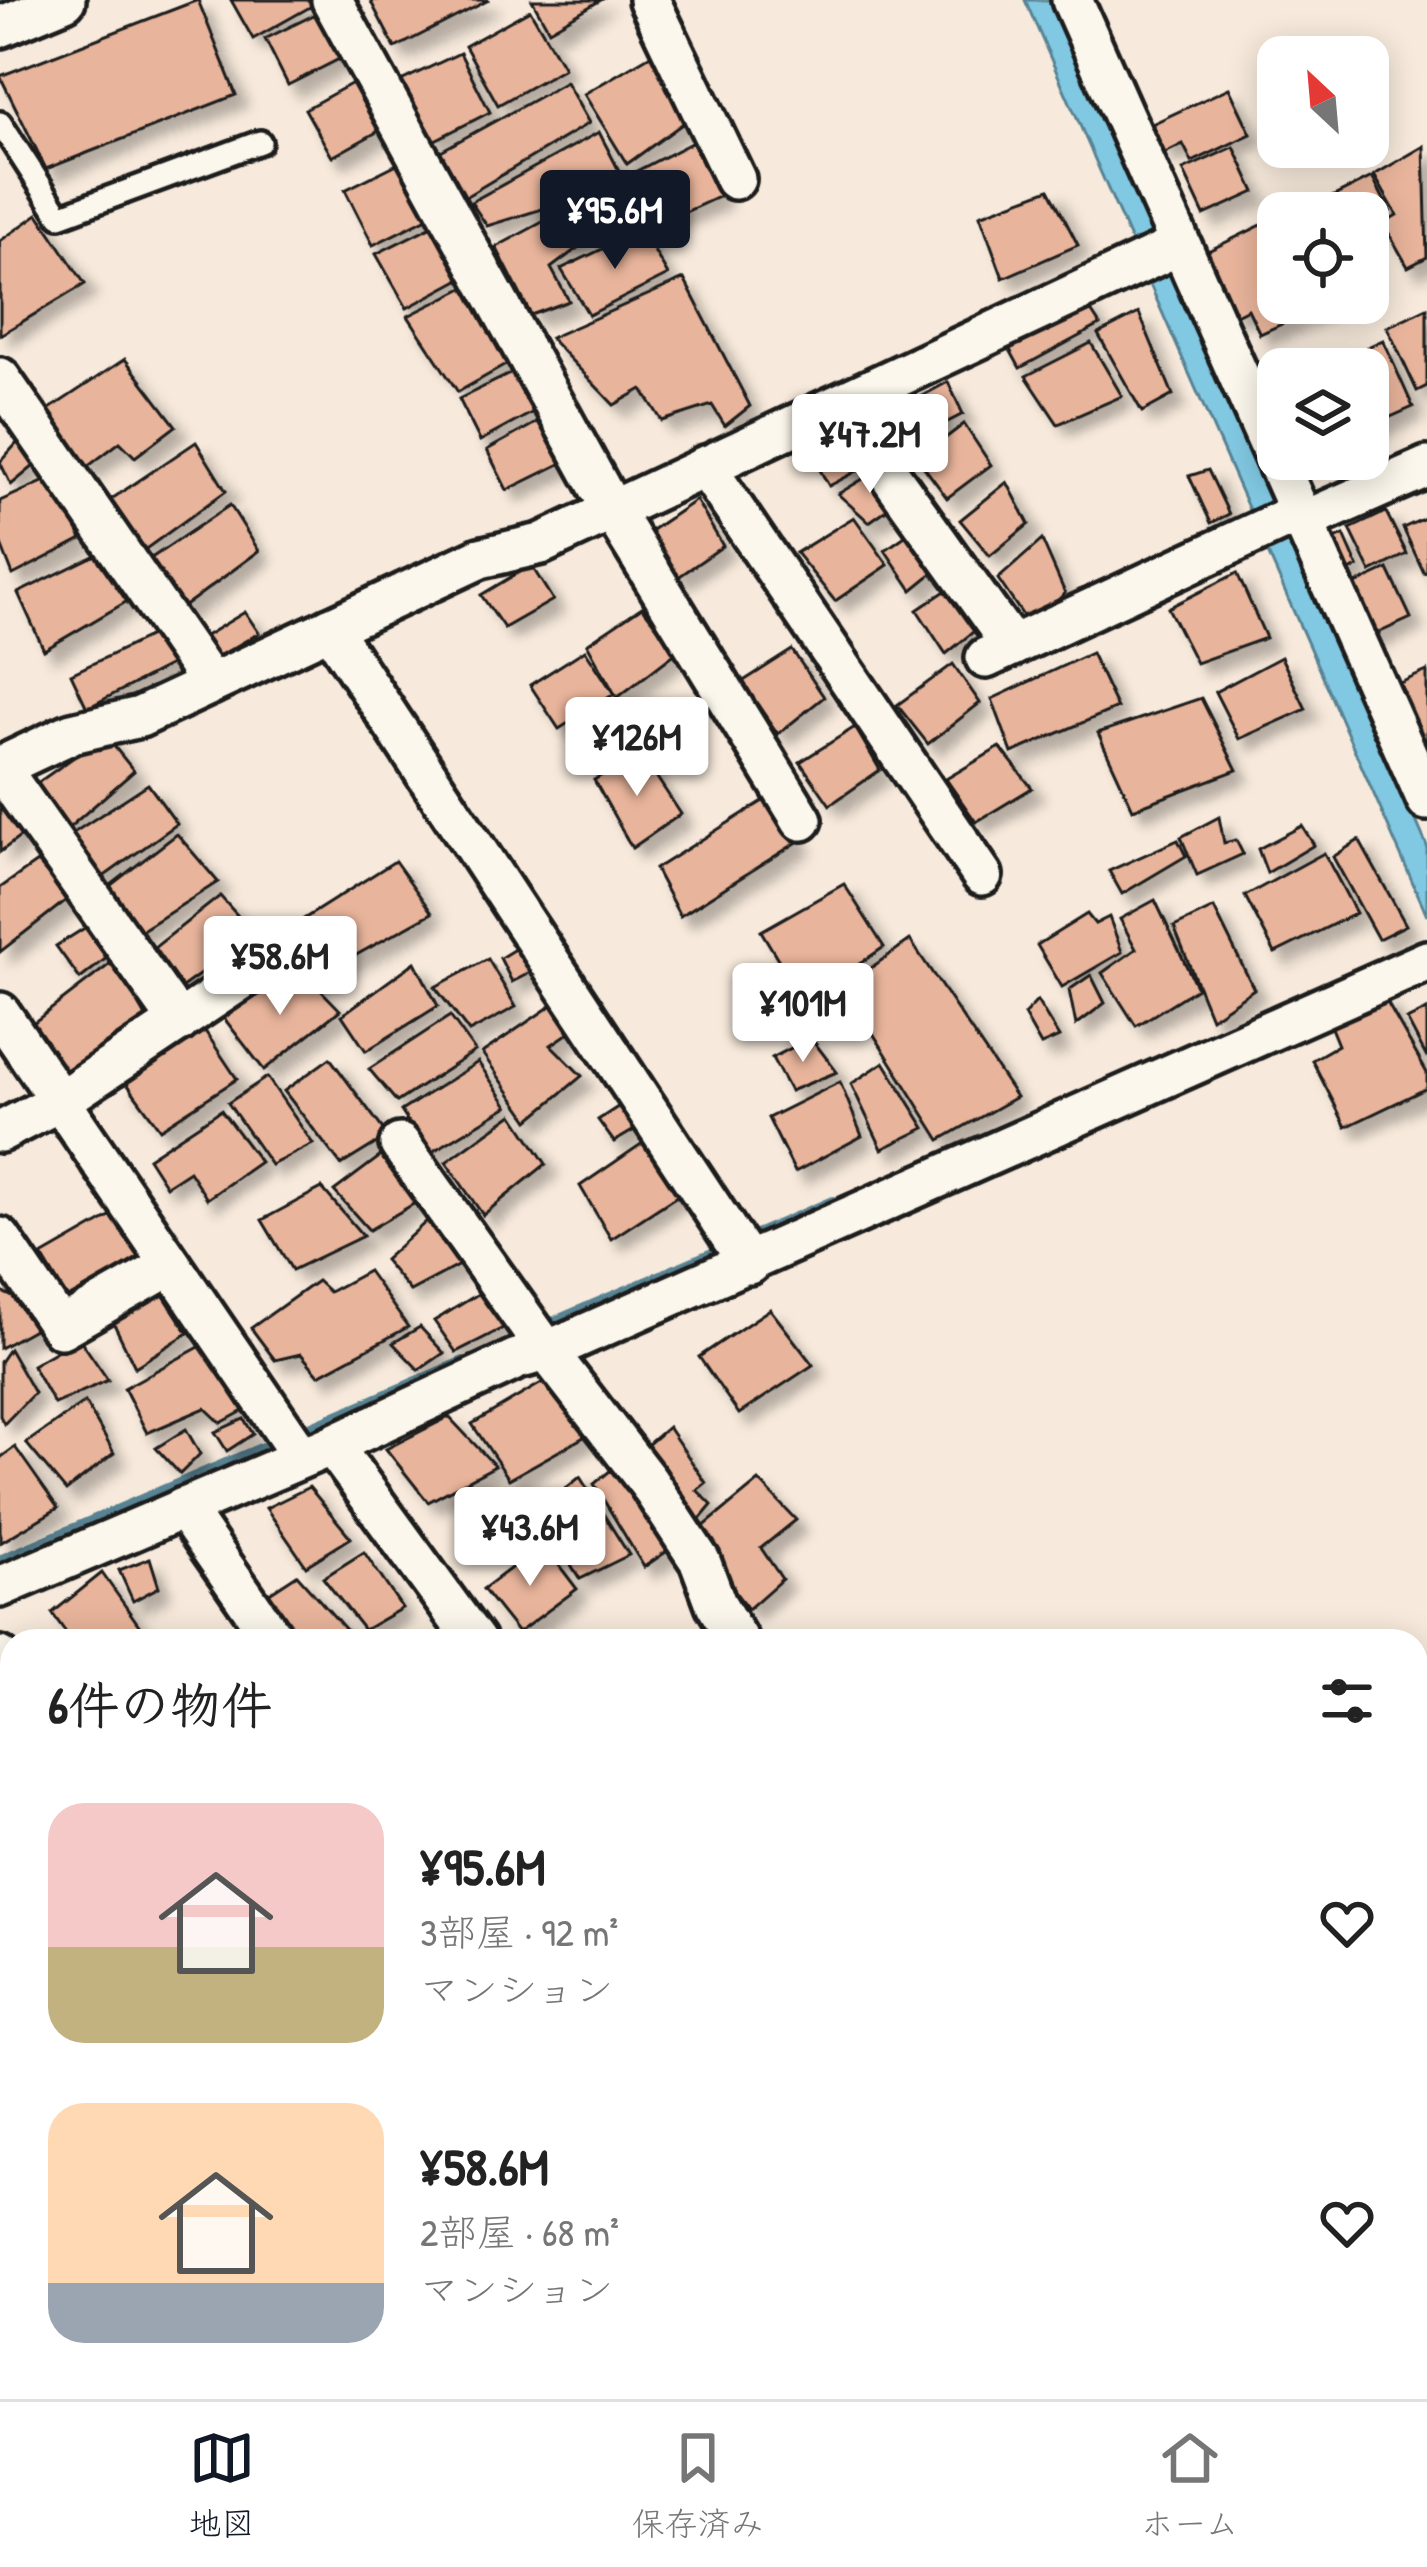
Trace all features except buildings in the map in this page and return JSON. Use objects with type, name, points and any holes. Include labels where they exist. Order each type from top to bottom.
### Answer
[{"type":"street","points":[[332,0],[612,510],[802,820]]},
{"type":"street","points":[[649,0],[735,178]]},
{"type":"street","points":[[1072,0],[1162,252],[1298,516],[1427,800]]},
{"type":"street","points":[[0,27],[51,2]]},
{"type":"street","points":[[179,1022],[0,767],[72,734],[140,717],[480,558],[541,544],[1162,252]]},
{"type":"street","points":[[0,378],[211,684]]},
{"type":"street","points":[[705,466],[982,875]]},
{"type":"street","points":[[892,478],[999,652],[1255,533],[1427,467]]},
{"type":"street","points":[[330,628],[749,1264]]},
{"type":"street","points":[[0,1587],[517,1359],[547,1351],[749,1264],[1427,961]]},
{"type":"street","points":[[0,1132],[60,1101],[262,965]]},
{"type":"street","points":[[0,1013],[171,1264],[317,1451],[465,1629]]},
{"type":"street","points":[[400,1144],[647,1482],[700,1561],[731,1629]]},
{"type":"street","points":[[0,1238],[61,1328],[171,1264]]},
{"type":"street","points":[[183,1508],[267,1629]]},
{"type":"lane","points":[[0,123],[60,216],[260,142]]},
{"type":"water","points":[[1025,0],[1058,0],[1257,456],[1257,480],[1267,480],[1427,846],[1427,915]]},
{"type":"waterway","points":[[0,3],[7,0]]},
{"type":"waterway","points":[[539,1330],[833,1203]]},
{"type":"waterway","points":[[0,1562],[464,1363]]}]
